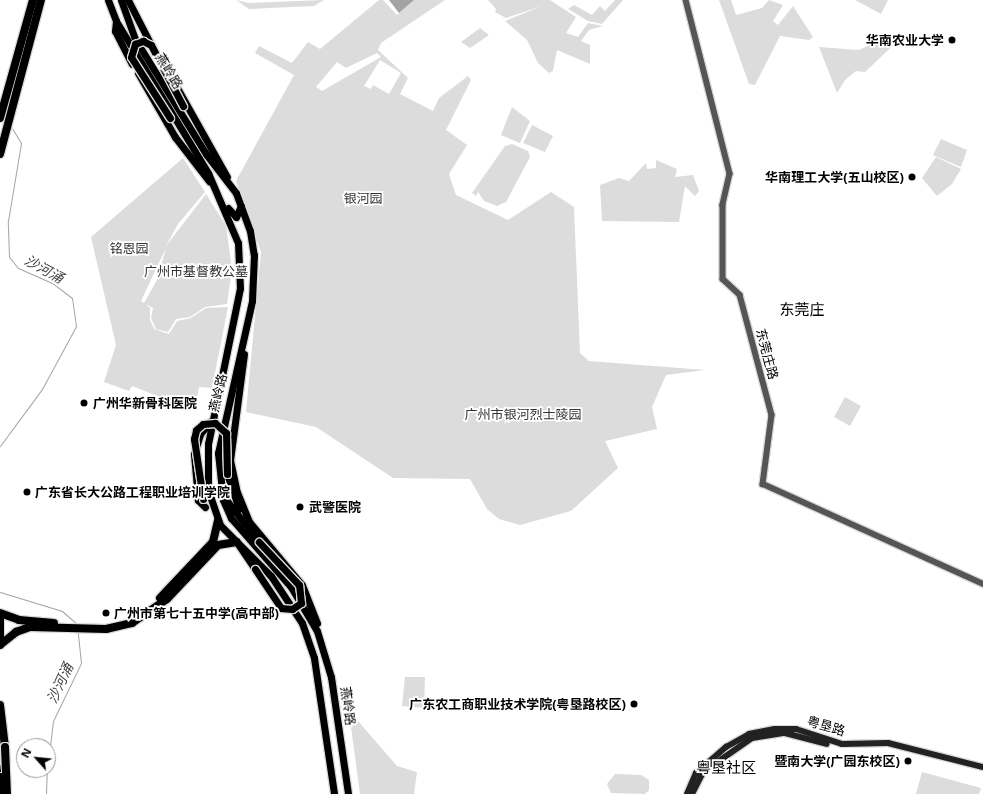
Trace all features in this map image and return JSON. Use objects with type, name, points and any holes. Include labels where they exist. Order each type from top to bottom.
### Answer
[{"type":"highway","points":[[0,118],[33,0]]},
{"type":"highway","points":[[0,154],[41,0]]},
{"type":"highway","points":[[108,0],[116,21],[118,38],[169,127],[211,182]]},
{"type":"highway","name":"燕岭路","points":[[121,0],[140,48],[213,165],[229,182],[241,205],[254,255],[247,329],[219,445],[221,486],[231,518],[291,587],[318,631],[332,677],[348,794]]},
{"type":"highway","points":[[128,0],[229,182]]},
{"type":"highway","points":[[211,182],[131,57],[135,44],[143,41],[151,45],[183,106],[229,182]]},
{"type":"highway","name":"燕岭路","points":[[211,182],[224,203],[238,243],[241,278],[215,417],[208,444],[206,470],[218,521],[282,590],[309,639],[334,794]]},
{"type":"highway","points":[[224,203],[236,217],[241,205]]},
{"type":"highway","points":[[247,329],[230,460],[234,482],[250,522]]},
{"type":"highway","points":[[0,612],[13,618],[94,625],[121,622],[147,609],[181,580],[213,542],[218,521],[198,500],[194,454],[200,434],[215,417]]},
{"type":"highway","points":[[205,507],[194,439],[196,430],[206,423],[217,424],[226,433],[227,474],[235,503],[302,585],[314,613],[318,631]]},
{"type":"highway","points":[[0,643],[16,632],[30,627],[119,627],[149,613],[218,545],[237,542],[282,608],[292,609],[301,603],[299,585],[233,512],[221,486]]},
{"type":"highway","points":[[0,619],[0,643]]},
{"type":"highway","points":[[0,652],[16,632]]},
{"type":"highway","points":[[0,706],[7,794]]},
{"type":"highway","points":[[0,768],[2,794]]},
{"type":"main road","name":"粤垦路","points":[[688,794],[696,773],[726,747],[749,734],[775,729],[801,730],[842,744],[888,743],[983,767]]},
{"type":"main road","name":"粤垦路","points":[[692,794],[703,772],[732,749],[752,738],[775,733],[802,735],[840,747],[889,747],[983,771]]},
{"type":"street","name":"东莞庄路","points":[[686,0],[730,174],[723,205],[723,279],[740,295],[772,415],[763,484],[983,584]]},
{"type":"green space","points":[[236,0],[249,3],[324,0],[314,6],[249,9]]},
{"type":"green space","points":[[379,0],[383,0],[397,15],[414,0],[445,0],[381,43],[378,50],[408,78],[400,94],[433,111],[439,98],[468,76],[471,80],[446,130],[467,145],[449,174],[456,195],[508,220],[551,192],[574,207],[580,353],[589,361],[705,370],[666,375],[652,407],[657,429],[605,441],[618,468],[571,511],[520,525],[499,519],[487,509],[470,479],[393,478],[316,427],[246,412],[261,252],[236,181],[294,75],[255,53],[259,46],[292,63],[308,42],[320,49]],"holes":[[[377,53],[381,57],[322,91],[316,87],[337,62],[346,68]],[[380,60],[401,73],[389,94],[373,85],[371,89],[364,86]]]},
{"type":"green space","points":[[488,0],[550,0],[576,17],[566,33],[578,37],[588,23],[603,26],[589,30],[581,41],[590,45],[590,64],[557,50],[553,71],[549,73],[538,63],[527,40],[505,21],[542,6],[506,18],[495,12],[496,9]]},
{"type":"green space","points":[[615,0],[623,0],[602,24],[588,21],[568,9],[574,5],[592,15],[600,6],[605,11]]},
{"type":"green space","points":[[719,0],[731,0],[736,15],[762,8],[769,0],[783,5],[773,21],[778,25],[793,6],[813,37],[809,40],[780,36],[755,85],[749,84]]},
{"type":"green space","points":[[855,0],[888,0],[881,14]]},
{"type":"green space","points":[[480,28],[489,35],[470,48],[461,42]]},
{"type":"green space","points":[[894,34],[902,37],[865,72],[856,71],[845,80],[837,93],[819,47],[859,50]]},
{"type":"green space","points":[[512,107],[530,121],[520,143],[501,135]]},
{"type":"green space","points":[[532,125],[553,136],[545,152],[523,143]]},
{"type":"green space","points":[[941,139],[967,150],[961,167],[933,155]]},
{"type":"green space","points":[[512,144],[528,151],[530,157],[506,202],[497,206],[484,201],[478,192],[476,196],[472,193],[505,146]]},
{"type":"green space","points":[[936,157],[961,169],[952,184],[937,196],[922,178]]},
{"type":"green space","name":"铭恩园","points":[[183,158],[205,192],[178,224],[166,246],[206,194],[226,226],[232,269],[227,304],[205,307],[190,317],[176,319],[168,332],[156,329],[151,318],[153,308],[145,304],[150,308],[150,320],[154,329],[169,334],[177,321],[191,318],[206,308],[228,307],[212,388],[199,387],[195,411],[132,386],[129,391],[104,382],[116,345],[91,237]],"holes":[[[166,248],[157,280],[144,303],[141,301]]]},
{"type":"green space","points":[[656,160],[677,169],[675,177],[693,175],[699,191],[695,196],[685,186],[679,222],[602,221],[600,185],[619,178],[629,181],[646,163],[647,169],[656,168]]},
{"type":"green space","points":[[845,397],[861,406],[850,426],[834,417]]},
{"type":"green space","points":[[405,677],[425,677],[424,708],[402,706]]},
{"type":"green space","points":[[358,721],[397,766],[417,772],[414,794],[360,794],[351,727]]},
{"type":"green space","points":[[922,772],[981,788],[979,794],[916,794]]},
{"type":"green space","points":[[615,774],[641,775],[649,780],[649,790],[645,794],[611,793],[607,784]]},
{"type":"shaded area","points":[[389,0],[414,0],[399,13]]},
{"type":"waterway","name":"沙河涌","points":[[0,446],[42,389],[76,326],[72,298],[52,283],[18,268],[9,257],[8,221],[21,143],[12,128]]},
{"type":"waterway","name":"沙河涌","points":[[0,592],[62,611],[77,624]]},
{"type":"waterway","name":"沙河涌","points":[[51,738],[53,721],[81,663],[78,633]]},
{"type":"waterway","name":"沙河涌","points":[[46,794],[47,778]]},
{"type":"place","name":"华南农业大学","points":[[952,40]]},
{"type":"place","name":"华南理工大学(五山校区)","points":[[912,177]]},
{"type":"place","name":"广州华新骨科医院","points":[[84,403]]},
{"type":"place","name":"广东省长大公路工程职业培训学院","points":[[27,492]]},
{"type":"place","name":"武警医院","points":[[300,507]]},
{"type":"place","name":"广州市第七十五中学(高中部)","points":[[106,613]]},
{"type":"place","name":"广东农工商职业技术学院(粤垦路校区)","points":[[634,704]]},
{"type":"place","name":"暨南大学(广园东校区)","points":[[908,761]]},
{"type":"district","name":"东莞庄","points":[[802,310]]},
{"type":"district","name":"粤垦社区","points":[[726,768]]},
{"type":"park label","name":"银河园","points":[[363,198]]},
{"type":"park label","name":"广州市基督教公墓","points":[[196,271]]},
{"type":"park label","name":"广州市银河烈士陵园","points":[[523,414]]}]
